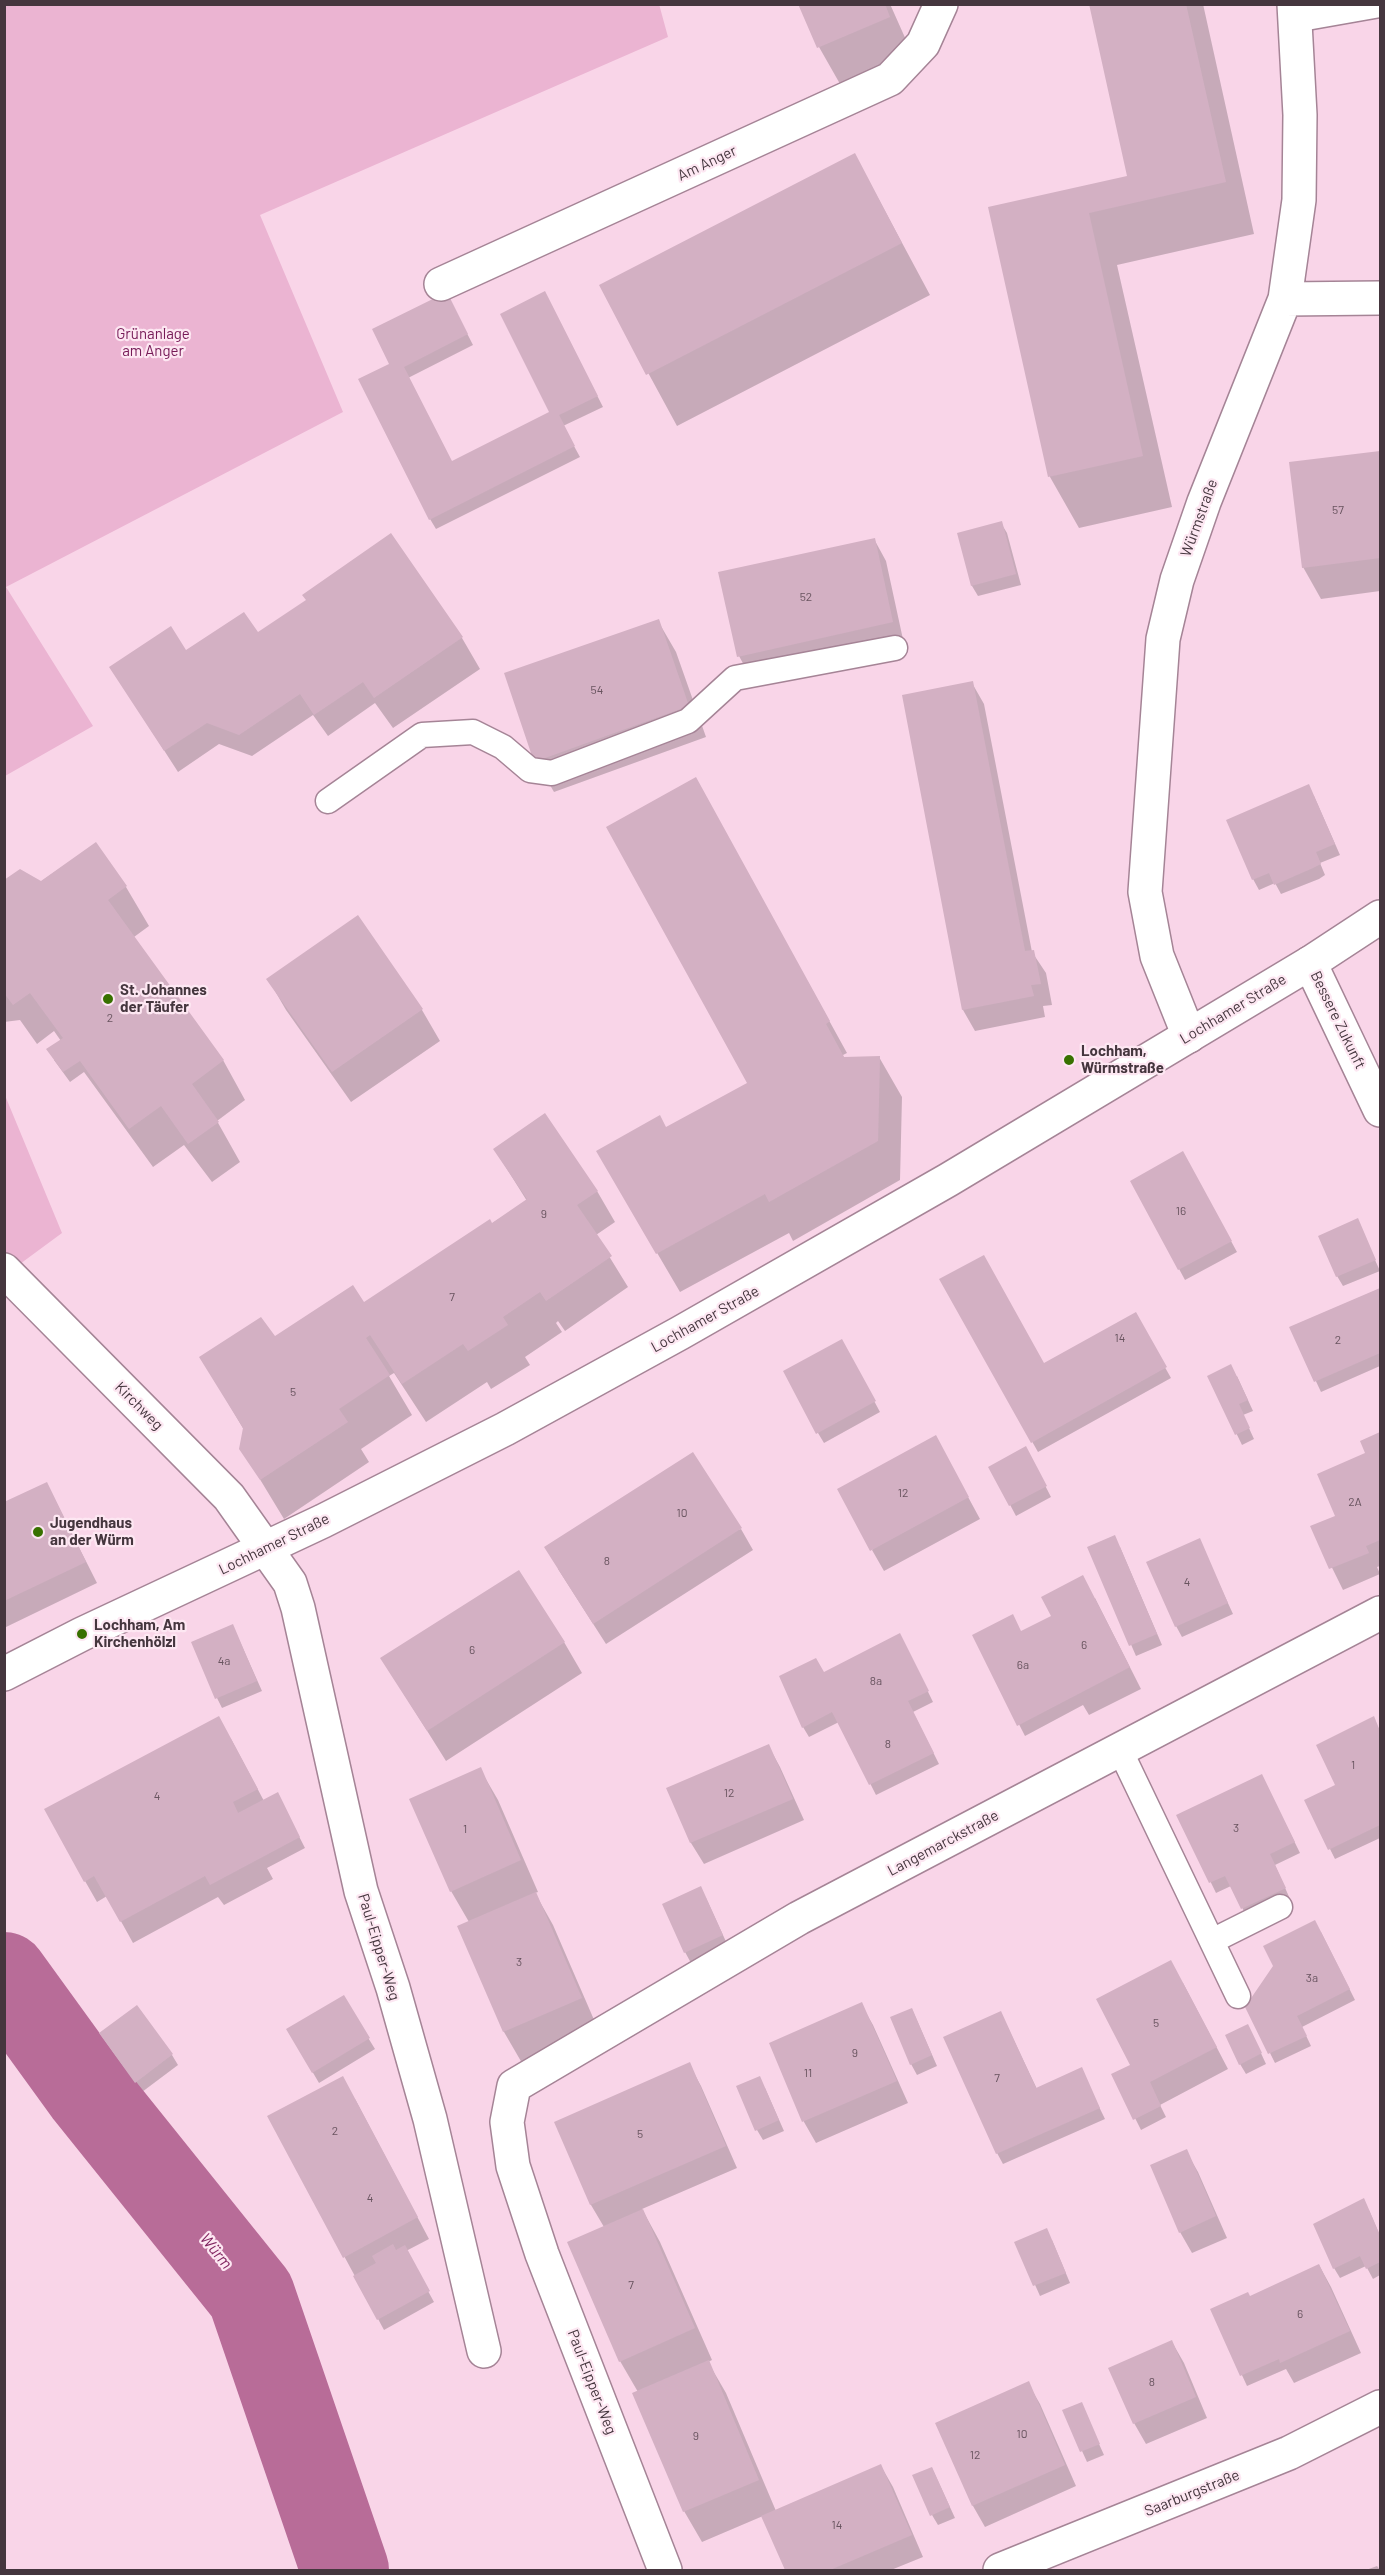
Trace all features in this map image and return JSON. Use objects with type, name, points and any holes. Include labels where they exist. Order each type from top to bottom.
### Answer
[{"type":"street","name":"Am Anger","points":[[441,285],[890,79],[922,44],[941,4]]},
{"type":"street","name":"Würmstraße","points":[[1189,1036],[1157,956],[1145,892],[1163,639],[1177,580],[1204,502],[1285,299],[1299,200],[1300,115],[1294,12]]},
{"type":"street","points":[[1285,299],[1380,298]]},
{"type":"street","name":"Lochhamer Straße","points":[[4,1674],[82,1634],[266,1549],[505,1429],[680,1334],[948,1180],[1310,963],[1380,917]]},
{"type":"street","name":"Bessere Zukunft","points":[[1310,963],[1352,1047],[1380,1110]]},
{"type":"street","name":"Kirchweg","points":[[4,1270],[229,1497],[266,1549]]},
{"type":"street","name":"Paul-Eipper-Weg","points":[[266,1549],[290,1583],[298,1608],[361,1892],[393,1988],[430,2119],[484,2351]]},
{"type":"street","name":"Langemarckstraße","points":[[514,2086],[799,1918],[1380,1613]]},
{"type":"street","name":"Paul-Eipper-Weg","points":[[514,2086],[507,2122],[513,2166],[542,2254],[665,2571]]},
{"type":"street","name":"Saarburgstraße","points":[[1000,2571],[1289,2453],[1380,2407]]},
{"type":"lane","points":[[1294,12],[1380,5]]},
{"type":"lane","points":[[328,801],[422,735],[473,732],[503,747],[530,770],[552,773],[687,721],[735,678],[895,648]]},
{"type":"lane","points":[[1120,1750],[1238,1996]]},
{"type":"lane","points":[[1212,1941],[1280,1907]]},
{"type":"green space","name":"Grünanlage am Anger","points":[[659,4],[668,37],[260,215],[343,412],[6,587],[93,726],[5,776],[5,5]]},
{"type":"green space","points":[[4,1093],[62,1233],[5,1275],[4,1275]]},
{"type":"building","points":[[798,4],[885,4],[890,17],[817,48]]},
{"type":"building","points":[[1089,4],[1186,4],[1226,182],[1089,213],[1143,456],[1048,477],[988,207],[1127,176]]},
{"type":"building","points":[[855,153],[902,243],[646,375],[599,285]]},
{"type":"building","points":[[545,291],[598,396],[559,415],[575,446],[429,520],[358,379],[389,364],[372,329],[447,292],[468,334],[404,367],[452,461],[549,412],[500,314]]},
{"type":"building","points":[[1380,451],[1380,558],[1302,568],[1289,462]]},
{"type":"building","points":[[1002,521],[1016,574],[971,586],[957,533]]},
{"type":"building","points":[[391,533],[463,637],[374,698],[363,682],[314,715],[300,694],[239,735],[207,723],[164,751],[109,667],[171,626],[186,650],[244,612],[258,632],[306,600],[302,595]]},
{"type":"building","points":[[875,538],[893,622],[737,657],[718,572]]},
{"type":"building","points":[[659,619],[689,706],[534,762],[504,673]]},
{"type":"building","points":[[973,681],[1025,951],[1034,950],[1041,984],[1031,985],[1034,996],[962,1010],[902,695]]},
{"type":"building","points":[[696,777],[830,1021],[826,1024],[844,1057],[880,1056],[878,1141],[769,1202],[765,1194],[656,1254],[596,1151],[660,1115],[666,1127],[747,1083],[606,827]]},
{"type":"building","points":[[1309,784],[1335,844],[1316,852],[1321,864],[1274,885],[1269,873],[1252,880],[1226,820]]},
{"type":"building","name":"St. Johannes der Täufer","points":[[96,842],[127,886],[108,900],[224,1060],[192,1084],[219,1122],[188,1144],[161,1106],[129,1129],[80,1061],[63,1072],[46,1049],[63,1038],[30,993],[13,1005],[4,993],[4,880],[20,869],[41,881]]},
{"type":"building","points":[[358,915],[423,1009],[332,1072],[266,979]]},
{"type":"building","points":[[545,1113],[598,1191],[577,1205],[612,1256],[546,1301],[540,1292],[503,1317],[508,1325],[468,1351],[463,1344],[402,1384],[370,1335],[366,1338],[390,1375],[339,1409],[348,1422],[260,1480],[239,1449],[243,1428],[199,1357],[261,1317],[275,1336],[353,1285],[364,1302],[490,1219],[492,1223],[527,1199],[493,1149]]},
{"type":"building","points":[[1183,1151],[1232,1241],[1178,1270],[1130,1181]]},
{"type":"building","points":[[1358,1218],[1376,1260],[1336,1277],[1318,1236]]},
{"type":"building","points":[[984,1255],[1044,1363],[1136,1312],[1167,1367],[1031,1443],[939,1279]]},
{"type":"building","points":[[1380,1288],[1380,1353],[1314,1382],[1289,1327]]},
{"type":"building","points":[[842,1339],[876,1401],[816,1434],[783,1371]]},
{"type":"building","points":[[1231,1364],[1248,1400],[1239,1404],[1250,1428],[1235,1435],[1207,1376]]},
{"type":"building","points":[[1380,1432],[1380,1540],[1366,1546],[1369,1553],[1329,1569],[1310,1526],[1335,1516],[1317,1474],[1365,1453],[1360,1441]]},
{"type":"building","points":[[936,1435],[969,1497],[870,1551],[837,1489]]},
{"type":"building","points":[[1026,1446],[1047,1486],[1009,1506],[988,1467]]},
{"type":"building","points":[[693,1452],[742,1528],[593,1624],[544,1547]]},
{"type":"building","name":"Jugendhaus an der Würm","points":[[47,1482],[86,1562],[4,1601],[4,1502]]},
{"type":"building","points":[[1115,1535],[1157,1634],[1129,1646],[1087,1547]]},
{"type":"building","points":[[1200,1538],[1228,1603],[1175,1627],[1146,1562]]},
{"type":"building","points":[[519,1570],[565,1642],[427,1731],[380,1658]]},
{"type":"building","points":[[1083,1575],[1130,1667],[1017,1726],[972,1635],[1013,1614],[1021,1631],[1051,1616],[1041,1597]]},
{"type":"building","points":[[233,1624],[257,1681],[215,1699],[191,1642]]},
{"type":"building","points":[[900,1633],[929,1691],[908,1701],[934,1753],[869,1785],[832,1712],[802,1728],[779,1676],[816,1658],[824,1672]]},
{"type":"building","points":[[219,1716],[258,1789],[233,1802],[238,1813],[278,1792],[300,1837],[210,1885],[205,1876],[120,1922],[94,1876],[84,1882],[44,1809]]},
{"type":"building","points":[[1374,1716],[1380,1731],[1380,1825],[1328,1850],[1304,1800],[1335,1785],[1316,1745]]},
{"type":"building","points":[[769,1744],[793,1799],[690,1843],[666,1788]]},
{"type":"building","points":[[481,1767],[521,1860],[450,1892],[409,1799]]},
{"type":"building","points":[[1262,1774],[1295,1842],[1270,1854],[1286,1888],[1241,1909],[1225,1876],[1209,1883],[1176,1815]]},
{"type":"building","points":[[701,1886],[723,1935],[684,1953],[662,1904]]},
{"type":"building","points":[[536,1892],[582,1998],[503,2032],[457,1926]]},
{"type":"building","points":[[1315,1920],[1350,1989],[1297,2016],[1307,2036],[1268,2054],[1245,2007],[1273,1966],[1263,1946]]},
{"type":"building","points":[[1171,1960],[1217,2047],[1150,2082],[1161,2106],[1133,2120],[1111,2074],[1130,2065],[1096,1999]]},
{"type":"building","points":[[344,1995],[370,2038],[312,2073],[286,2029]]},
{"type":"building","points":[[862,2002],[897,2081],[802,2122],[769,2043]]},
{"type":"building","points":[[137,2005],[173,2054],[135,2083],[99,2033]]},
{"type":"building","points":[[912,2008],[932,2055],[910,2065],[890,2017]]},
{"type":"building","points":[[1001,2011],[1036,2088],[1082,2067],[1100,2108],[996,2154],[943,2037]]},
{"type":"building","points":[[1248,2024],[1262,2053],[1239,2065],[1225,2035]]},
{"type":"building","points":[[690,2062],[726,2146],[590,2205],[554,2122]]},
{"type":"building","points":[[343,2076],[418,2217],[343,2258],[267,2116]]},
{"type":"building","points":[[760,2076],[779,2120],[755,2131],[736,2086]]},
{"type":"building","points":[[1187,2149],[1216,2216],[1179,2233],[1150,2165]]},
{"type":"building","points":[[1364,2198],[1380,2235],[1380,2262],[1366,2269],[1360,2256],[1333,2269],[1313,2224]]},
{"type":"building","points":[[643,2209],[695,2328],[619,2362],[567,2242]]},
{"type":"building","points":[[1047,2228],[1066,2273],[1033,2286],[1014,2242]]},
{"type":"building","points":[[393,2244],[396,2250],[405,2245],[430,2291],[377,2320],[353,2276],[376,2263],[372,2256]]},
{"type":"building","points":[[1319,2264],[1350,2331],[1280,2363],[1279,2359],[1240,2376],[1210,2309],[1248,2292],[1250,2296]]},
{"type":"building","points":[[1172,2340],[1196,2397],[1133,2424],[1108,2368]]},
{"type":"building","points":[[709,2360],[759,2480],[683,2512],[632,2393]]},
{"type":"building","points":[[1029,2381],[1065,2465],[972,2506],[935,2423]]},
{"type":"building","points":[[1082,2402],[1100,2444],[1080,2452],[1062,2410]]},
{"type":"building","points":[[881,2464],[912,2535],[830,2570],[785,2570],[761,2516]]},
{"type":"building","points":[[932,2467],[950,2507],[930,2516],[912,2475]]},
{"type":"waterway","name":"Würm","points":[[4,1976],[88,2092],[251,2295],[345,2570]]},
{"type":"place","name":"St. Johannes der Täufer","points":[[108,999]]},
{"type":"place","name":"Lochham, Würmstraße","points":[[1069,1060]]},
{"type":"place","name":"Jugendhaus an der Würm","points":[[38,1532]]},
{"type":"place","name":"Lochham, Am Kirchenhölzl","points":[[82,1634]]}]
